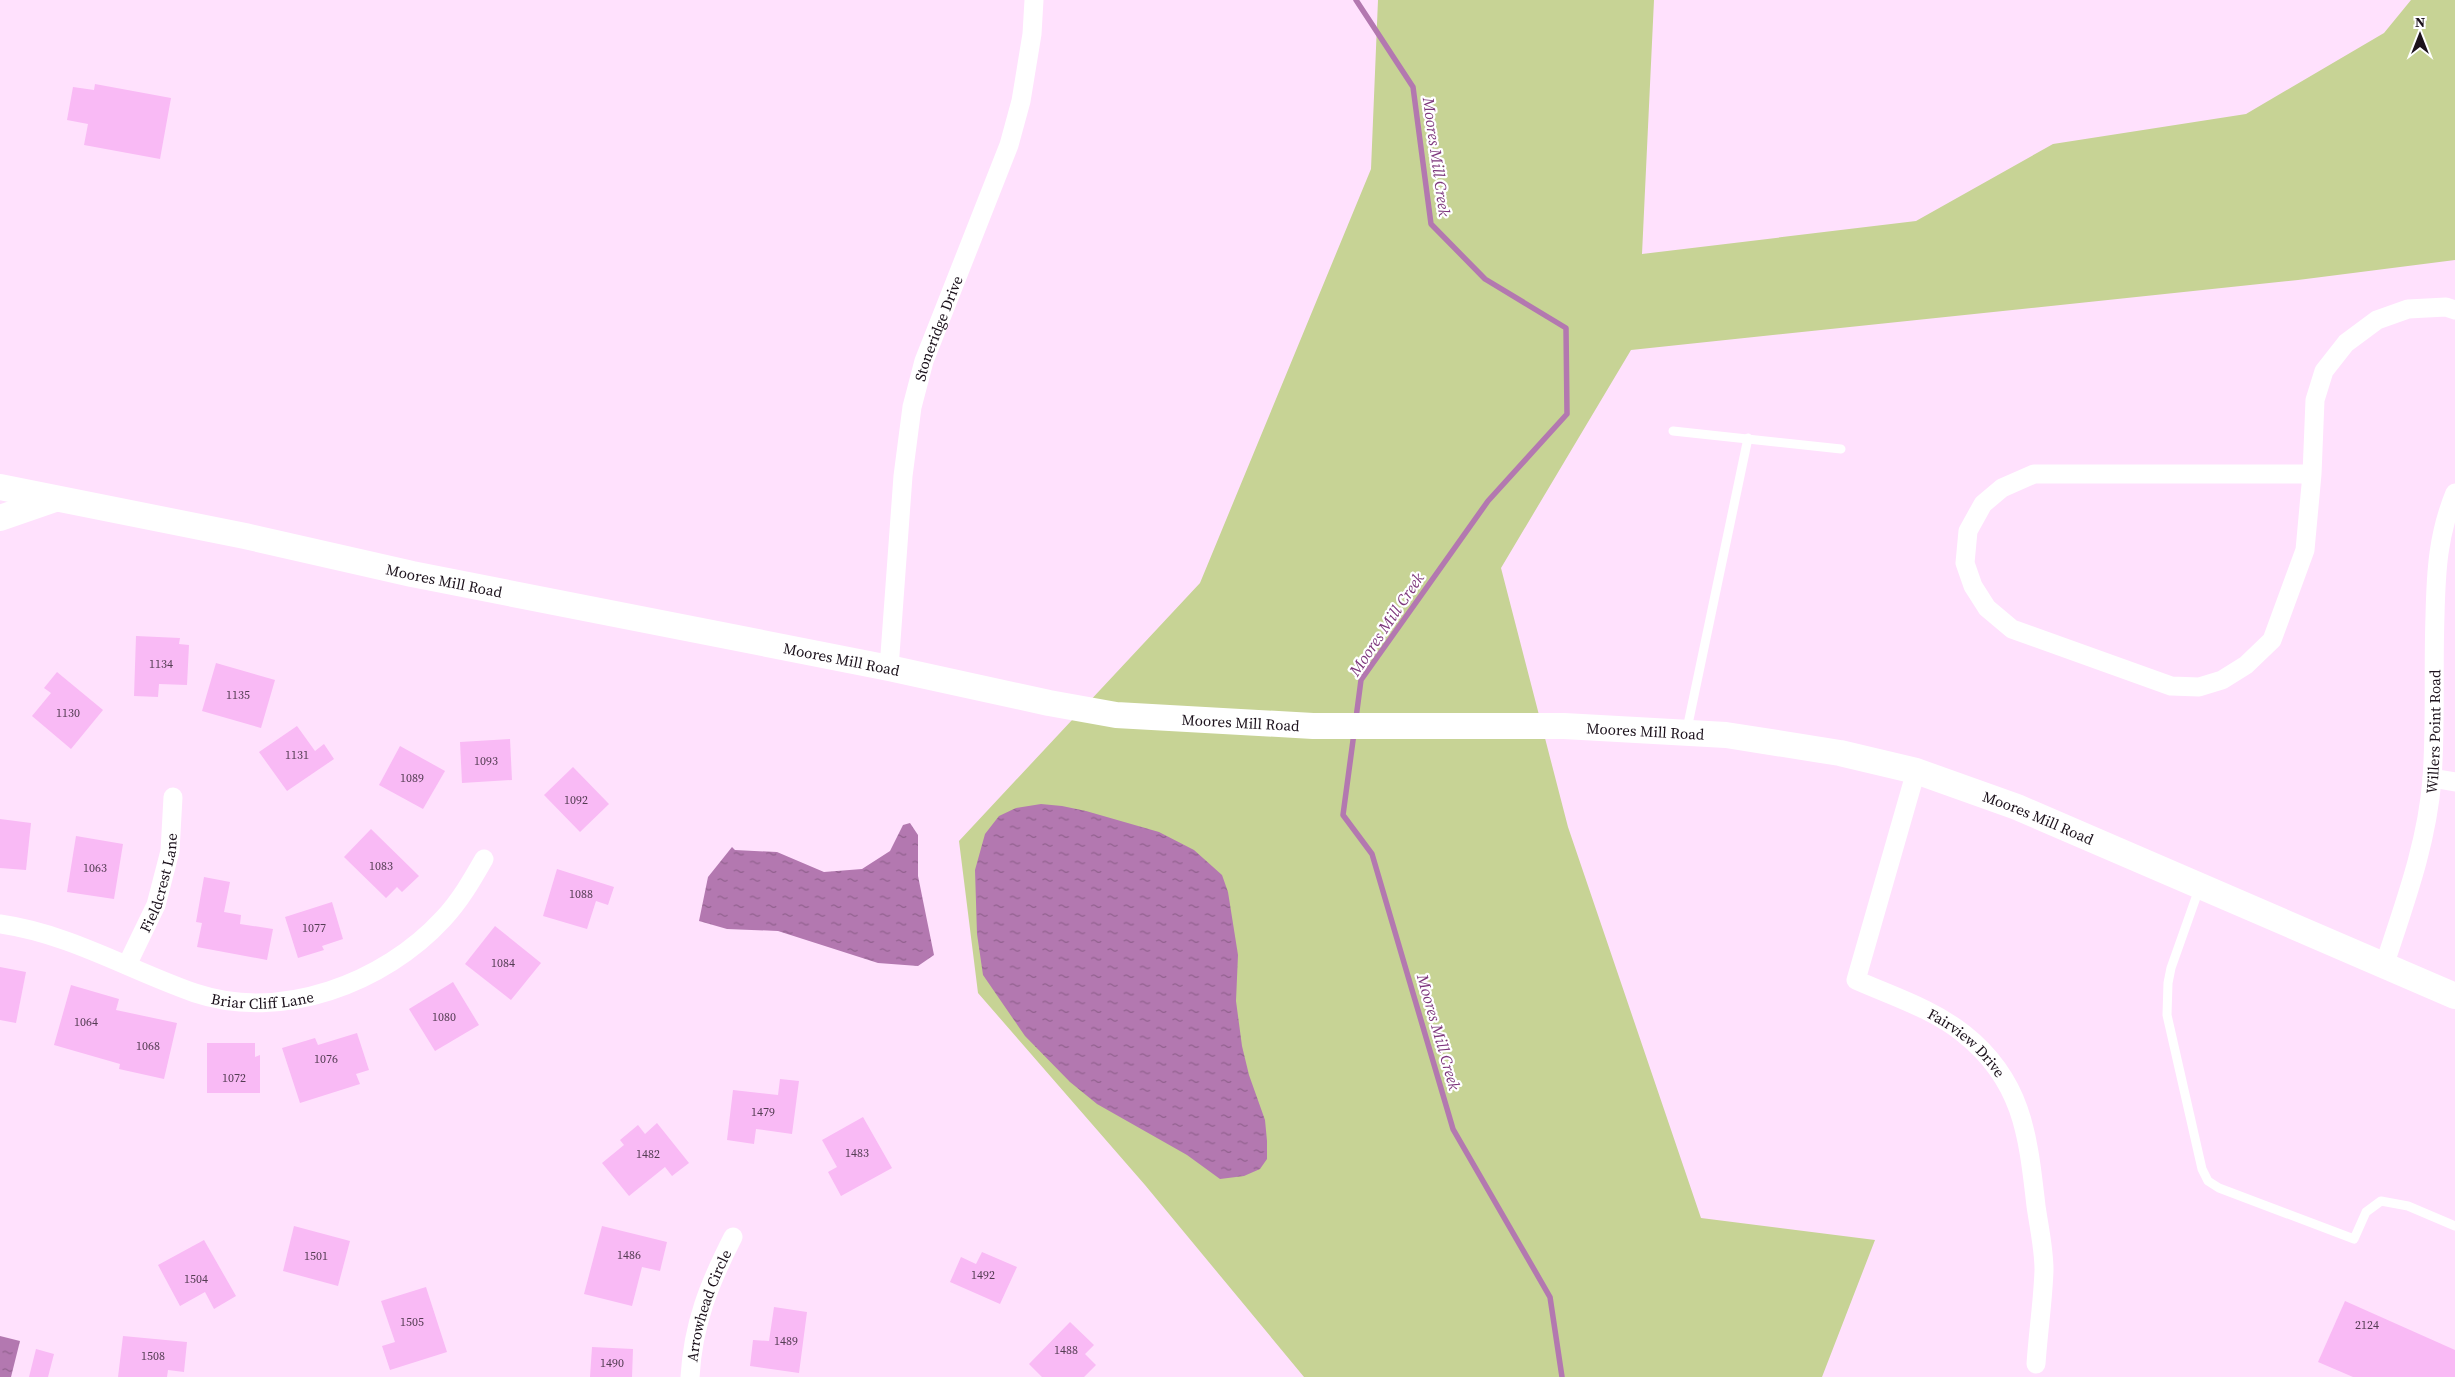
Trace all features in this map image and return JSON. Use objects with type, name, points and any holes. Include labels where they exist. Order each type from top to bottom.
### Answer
[{"type":"street","name":"Stoneridge Drive","points":[[889,668],[903,476],[912,406],[924,362],[1009,145],[1023,92],[1032,34],[1034,0]]},
{"type":"street","points":[[2312,474],[2034,474],[2002,488],[1983,504],[1968,531],[1965,563],[1973,586],[1987,608],[2012,628],[2171,686],[2199,687],[2222,680],[2246,665],[2272,640],[2305,550],[2312,474],[2315,400],[2324,371],[2346,343],[2378,320],[2408,309],[2446,307],[2455,310]]},
{"type":"street","name":"Moores Mill Road","points":[[0,487],[245,536],[422,576],[889,668],[1049,703],[1116,715],[1313,726],[1564,726],[1726,735],[1840,753],[1916,771],[2018,807],[2455,996]]},
{"type":"street","name":"Willers Point Road","points":[[2384,966],[2414,872],[2427,823],[2432,778],[2436,558],[2446,514],[2455,493]]},
{"type":"street","points":[[0,518],[56,499]]},
{"type":"street","name":"Fairview Drive","points":[[1916,771],[1856,980],[1928,1012],[1964,1034],[1994,1064],[2016,1100],[2023,1118],[2028,1144],[2044,1268],[2036,1364]]},
{"type":"street","points":[[2432,778],[2455,782]]},
{"type":"street","name":"Fieldcrest Lane","points":[[127,965],[156,905],[170,852],[173,797]]},
{"type":"street","name":"Briar Cliff Lane","points":[[0,924],[67,940],[197,993],[221,998],[270,1001],[319,994],[370,974],[411,948],[443,919],[457,902],[484,859]]},
{"type":"street","name":"Arrowhead Circle","points":[[690,1377],[696,1327],[712,1278],[733,1237]]},
{"type":"lane","points":[[1673,430],[1841,449]]},
{"type":"lane","points":[[1686,733],[1748,438]]},
{"type":"lane","points":[[2200,886],[2168,983],[2167,1015],[2202,1168],[2208,1181],[2219,1188],[2354,1239],[2366,1212],[2381,1201],[2408,1206],[2455,1226]]},
{"type":"green space","points":[[1378,0],[1654,0],[1642,254],[1916,221],[2053,144],[2246,114],[2384,33],[2411,0],[2455,0],[2455,260],[2298,280],[1631,350],[1501,568],[1568,827],[1701,1218],[1875,1240],[1822,1377],[1304,1377],[1145,1185],[978,993],[959,841],[1200,583],[1371,169]]},
{"type":"water","points":[[1041,804],[1086,811],[1159,832],[1194,850],[1222,875],[1228,892],[1238,955],[1236,1001],[1242,1046],[1249,1075],[1265,1120],[1267,1159],[1260,1169],[1244,1176],[1220,1179],[1187,1155],[1097,1104],[1070,1082],[1025,1036],[983,975],[977,934],[975,870],[985,834],[999,816],[1016,808]]},
{"type":"water","points":[[910,823],[918,835],[918,876],[934,955],[918,966],[878,963],[778,931],[727,929],[699,921],[708,877],[732,847],[735,850],[777,852],[824,872],[862,869],[890,851],[903,825]]},
{"type":"water","points":[[0,1336],[20,1341],[11,1377],[0,1377]]},
{"type":"building","points":[[95,84],[171,98],[160,159],[84,145],[88,124],[67,120],[73,87],[94,90]]},
{"type":"building","points":[[136,636],[180,638],[179,644],[189,645],[187,685],[159,684],[158,697],[134,696]]},
{"type":"building","points":[[216,663],[275,680],[261,728],[202,711]]},
{"type":"building","points":[[57,672],[103,710],[71,749],[32,716],[51,693],[44,688]]},
{"type":"building","points":[[297,726],[315,751],[324,744],[334,759],[287,791],[259,752]]},
{"type":"building","points":[[510,739],[512,780],[462,783],[460,742]]},
{"type":"building","points":[[400,746],[445,771],[423,809],[379,785]]},
{"type":"building","points":[[573,767],[609,804],[580,832],[544,795]]},
{"type":"building","points":[[0,819],[31,823],[26,870],[0,868]]},
{"type":"building","points":[[371,829],[419,876],[402,892],[397,887],[386,898],[344,857]]},
{"type":"building","points":[[76,836],[123,844],[114,899],[67,892]]},
{"type":"building","points":[[557,869],[614,887],[608,905],[596,901],[587,929],[543,916]]},
{"type":"building","points":[[204,877],[230,882],[224,912],[241,915],[240,924],[273,929],[267,960],[197,947],[202,923],[196,922]]},
{"type":"building","points":[[332,902],[343,939],[322,946],[324,950],[298,958],[285,917]]},
{"type":"building","points":[[495,926],[541,963],[511,1000],[465,964]]},
{"type":"building","points":[[0,967],[26,972],[16,1023],[0,1020]]},
{"type":"building","points":[[453,982],[479,1025],[435,1051],[409,1009]]},
{"type":"building","points":[[71,985],[119,999],[116,1010],[177,1023],[164,1079],[119,1069],[120,1064],[54,1045]]},
{"type":"building","points":[[357,1033],[369,1070],[356,1074],[360,1084],[300,1103],[282,1048],[315,1038],[318,1045]]},
{"type":"building","points":[[207,1043],[255,1043],[255,1057],[260,1055],[260,1093],[207,1093]]},
{"type":"building","points":[[780,1079],[799,1081],[792,1134],[756,1129],[754,1144],[727,1140],[733,1090],[778,1095]]},
{"type":"building","points":[[863,1117],[892,1168],[841,1196],[828,1172],[837,1167],[822,1140]]},
{"type":"building","points":[[657,1123],[689,1163],[672,1176],[665,1167],[629,1196],[602,1163],[624,1145],[620,1140],[638,1125],[645,1134]]},
{"type":"building","points":[[294,1226],[350,1241],[338,1286],[283,1271]]},
{"type":"building","points":[[602,1226],[667,1242],[660,1271],[642,1267],[632,1306],[584,1294]]},
{"type":"building","points":[[204,1240],[236,1296],[214,1309],[205,1292],[180,1306],[158,1265]]},
{"type":"building","points":[[982,1252],[1017,1267],[1000,1304],[950,1282],[961,1257],[976,1264]]},
{"type":"building","points":[[426,1287],[447,1352],[390,1370],[382,1346],[395,1342],[381,1301]]},
{"type":"building","points":[[2345,1301],[2455,1350],[2455,1377],[2353,1377],[2318,1362]]},
{"type":"building","points":[[774,1307],[807,1312],[799,1373],[750,1366],[753,1340],[769,1341]]},
{"type":"building","points":[[1070,1322],[1094,1345],[1085,1354],[1096,1365],[1084,1377],[1042,1377],[1029,1364]]},
{"type":"building","points":[[123,1336],[187,1342],[184,1372],[168,1370],[167,1377],[118,1377]]},
{"type":"building","points":[[592,1347],[633,1349],[632,1377],[590,1377]]},
{"type":"building","points":[[36,1349],[54,1354],[48,1377],[29,1377]]},
{"type":"waterway","name":"Moores Mill Creek","points":[[1356,0],[1413,87],[1431,224],[1485,279],[1566,328],[1567,414],[1488,501],[1361,680],[1356,718]]},
{"type":"waterway","name":"Moores Mill Creek","points":[[1354,733],[1343,815],[1372,854],[1453,1129],[1550,1297],[1562,1377]]}]
